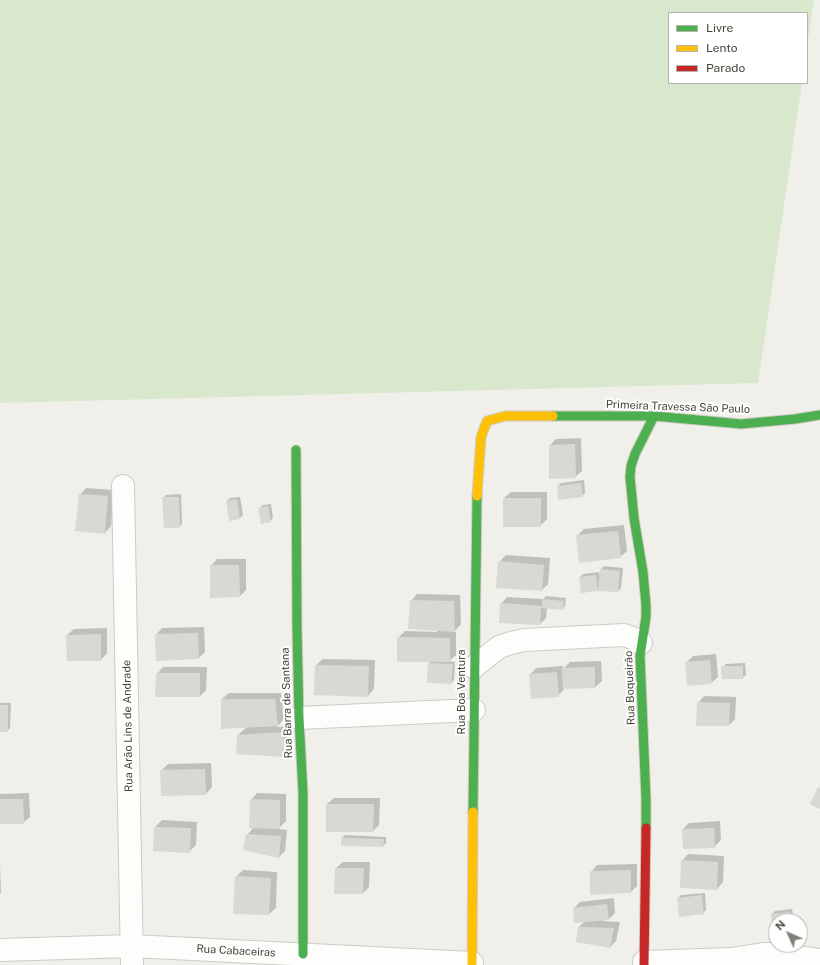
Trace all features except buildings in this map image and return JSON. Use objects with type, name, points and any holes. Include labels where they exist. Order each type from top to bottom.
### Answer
[{"type":"street","name":"Primeira Travessa São Paulo","points":[[487,421],[505,416],[654,416],[741,424],[820,415]]},
{"type":"street","name":"Rua Boqueirão","points":[[644,963],[646,799],[641,643],[646,617],[646,605],[630,477],[631,466],[635,454],[654,416]]},
{"type":"street","name":"Rua Boa Ventura","points":[[472,964],[474,667],[478,456],[481,437],[487,421]]},
{"type":"street","name":"Rua Barra de Santana","points":[[296,450],[297,628],[299,718],[303,793],[303,954]]},
{"type":"street","name":"Rua Arão Lins de Andrade","points":[[123,486],[132,956]]},
{"type":"street","points":[[474,667],[499,648],[524,640],[624,634],[631,636],[641,643]]},
{"type":"street","points":[[299,718],[474,710]]},
{"type":"street","name":"Rua Cabaceiras","points":[[0,950],[132,956],[303,954],[472,964]]},
{"type":"street","points":[[644,963],[732,959],[763,954],[779,954],[820,960]]},
{"type":"green space","points":[[0,0],[814,0],[808,39],[808,12],[668,12],[668,84],[802,84],[758,383],[0,403]]},
{"type":"traffic: fast","points":[[553,416],[654,416],[741,424],[820,415]]},
{"type":"traffic: fast","points":[[646,828],[640,656],[646,617],[646,605],[630,477],[631,466],[635,454],[654,416]]},
{"type":"traffic: fast","points":[[296,450],[297,628],[299,718],[303,793],[303,954]]},
{"type":"traffic: fast","points":[[473,812],[477,496]]},
{"type":"traffic: slow","points":[[477,496],[481,437],[487,421],[505,416],[553,416]]},
{"type":"traffic: slow","points":[[472,965],[473,812]]},
{"type":"traffic: jam","points":[[644,965],[646,828]]}]
